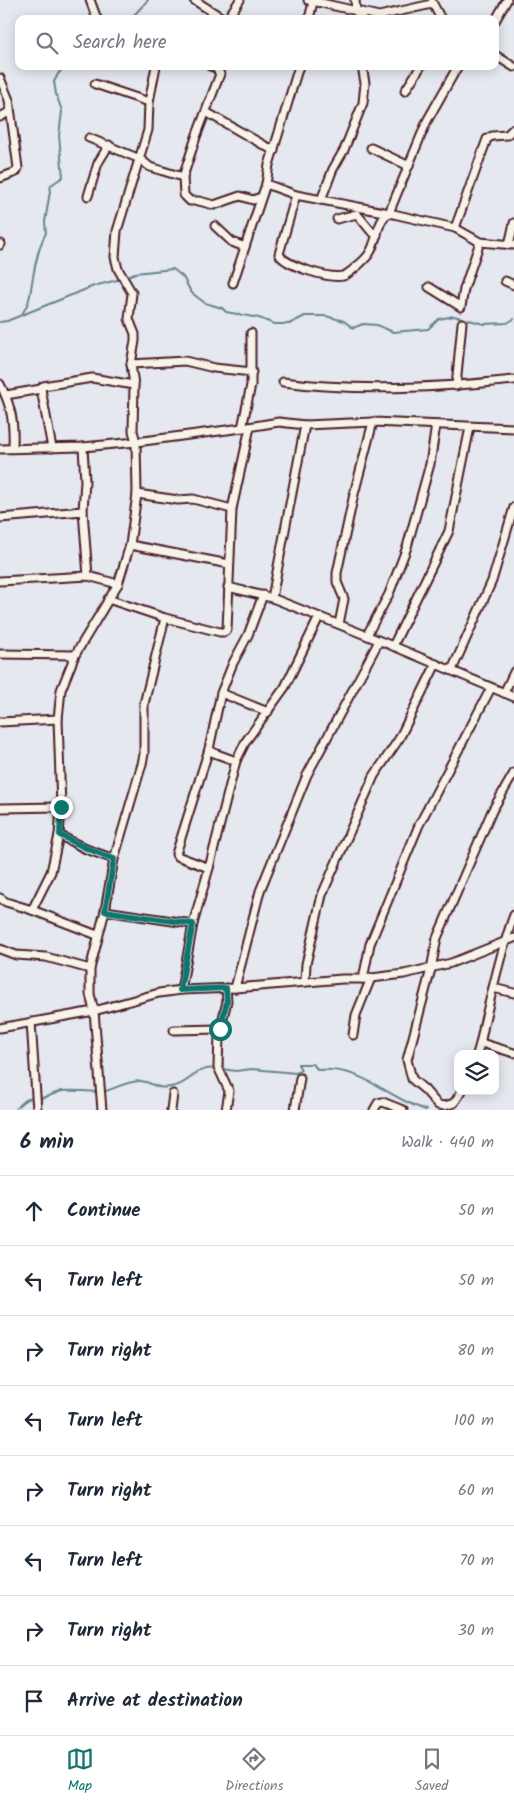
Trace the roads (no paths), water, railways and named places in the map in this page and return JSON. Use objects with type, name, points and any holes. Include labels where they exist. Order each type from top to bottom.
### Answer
[{"type":"street","points":[[90,0],[96,15]]},
{"type":"street","points":[[194,0],[218,15]]},
{"type":"street","points":[[228,15],[240,0]]},
{"type":"street","points":[[356,0],[356,11],[359,15]]},
{"type":"street","points":[[499,15],[508,0]]},
{"type":"street","points":[[309,15],[310,1],[374,15]]},
{"type":"street","points":[[386,15],[432,2],[439,15]]},
{"type":"street","points":[[499,58],[514,67]]},
{"type":"street","points":[[32,910],[51,872],[60,835],[58,719],[61,690],[75,655],[118,584],[130,545],[137,494],[136,442],[133,430],[134,386],[131,364],[136,341],[129,319],[132,293],[118,269],[115,256],[117,231],[148,130],[149,102],[155,70]]},
{"type":"street","points":[[217,70],[220,74],[183,177],[184,195],[190,201],[214,205],[240,196],[253,200],[261,197]]},
{"type":"street","points":[[233,283],[266,184],[269,165],[298,70]]},
{"type":"street","points":[[322,200],[333,169],[344,150],[364,102],[365,84],[363,70]]},
{"type":"street","points":[[405,91],[418,70]]},
{"type":"street","points":[[296,195],[279,254],[284,261],[323,275],[344,276],[348,274],[370,254],[383,217],[389,213],[427,121],[456,70]]},
{"type":"street","points":[[0,78],[9,100],[9,112],[18,168],[16,172],[0,178]]},
{"type":"street","points":[[95,84],[149,102]]},
{"type":"street","points":[[0,116],[9,112]]},
{"type":"street","points":[[206,112],[274,151]]},
{"type":"street","points":[[455,228],[487,139],[492,136],[507,135],[514,128]]},
{"type":"street","points":[[90,138],[140,159],[150,167],[183,177]]},
{"type":"street","points":[[88,196],[98,163],[109,145]]},
{"type":"street","points":[[371,148],[408,166]]},
{"type":"street","points":[[266,184],[296,195],[455,228],[480,242],[511,245],[514,223]]},
{"type":"street","points":[[337,219],[357,214],[370,231],[377,235]]},
{"type":"street","points":[[214,226],[232,242],[245,247]]},
{"type":"street","points":[[429,287],[461,306],[464,290],[480,242]]},
{"type":"street","points":[[505,281],[514,285]]},
{"type":"street","points":[[456,386],[462,323]]},
{"type":"street","points":[[242,428],[251,385],[251,333]]},
{"type":"street","points":[[131,364],[184,361],[214,368],[252,372]]},
{"type":"street","points":[[6,395],[41,389],[45,384],[92,378],[134,386]]},
{"type":"street","points":[[283,382],[343,388],[456,386],[514,380]]},
{"type":"street","points":[[0,384],[6,395],[14,423],[13,448]]},
{"type":"street","points":[[41,389],[52,448]]},
{"type":"street","points":[[0,449],[83,447],[136,442],[279,422],[305,425],[372,422],[514,428]]},
{"type":"street","points":[[340,624],[344,599],[337,582],[337,573],[372,422]]},
{"type":"street","points":[[272,598],[305,425]]},
{"type":"street","points":[[367,635],[390,594],[407,547],[430,464],[436,425]]},
{"type":"street","points":[[108,599],[165,618],[224,632],[226,630],[232,509],[250,427]]},
{"type":"street","points":[[393,646],[448,531],[470,427]]},
{"type":"street","points":[[83,447],[85,481],[83,511],[88,576]]},
{"type":"street","points":[[137,494],[178,500],[193,499],[232,509]]},
{"type":"street","points":[[452,670],[492,581],[514,507]]},
{"type":"street","points":[[0,518],[83,511]]},
{"type":"street","points":[[130,545],[229,564]]},
{"type":"street","points":[[0,581],[88,576],[118,584]]},
{"type":"street","points":[[228,587],[263,595],[340,624],[514,697]]},
{"type":"street","points":[[209,868],[176,854],[207,758],[212,751],[221,693],[233,663],[248,635],[263,595]]},
{"type":"street","points":[[180,990],[193,924],[236,761],[246,741],[285,687],[319,617]]},
{"type":"street","points":[[102,1110],[94,1011],[90,994],[90,969],[105,911],[114,859],[142,764],[144,754],[144,704],[165,618]]},
{"type":"street","points":[[235,988],[260,891],[303,783],[379,641]]},
{"type":"street","points":[[0,654],[75,655]]},
{"type":"street","points":[[305,982],[306,964],[322,895],[374,776],[399,739],[436,664]]},
{"type":"street","points":[[504,693],[514,672]]},
{"type":"street","points":[[353,1035],[356,1015],[367,978],[370,944],[418,825],[492,688]]},
{"type":"street","points":[[221,693],[268,712]]},
{"type":"street","points":[[0,722],[58,719]]},
{"type":"street","points":[[212,751],[236,761]]},
{"type":"street","points":[[459,1095],[454,1103],[437,1108],[425,1090],[412,1078],[407,1060],[442,924],[492,811],[514,773]]},
{"type":"street","points":[[0,808],[61,807]]},
{"type":"street","points":[[60,835],[114,859]]},
{"type":"street","points":[[0,898],[6,902],[98,935]]},
{"type":"street","points":[[105,911],[193,924]]},
{"type":"street","points":[[478,1050],[504,942],[514,915]]},
{"type":"street","points":[[0,1028],[94,1011],[159,993],[180,990],[235,988],[367,978],[431,969],[472,956],[514,938]]},
{"type":"street","points":[[0,949],[16,955],[46,957],[90,969]]},
{"type":"street","points":[[226,988],[227,1001],[220,1029],[218,1067],[229,1091],[226,1110]]},
{"type":"street","points":[[493,988],[514,993]]},
{"type":"street","points":[[31,1022],[37,1110]]},
{"type":"street","points":[[174,1030],[220,1029]]},
{"type":"street","points":[[481,1043],[514,1053]]},
{"type":"street","points":[[294,1110],[300,1078]]},
{"type":"street","points":[[171,1110],[173,1094]]},
{"type":"street","points":[[374,1110],[378,1103],[383,1102],[403,1110]]},
{"type":"waterway","points":[[133,15],[148,0]]},
{"type":"waterway","points":[[22,314],[29,301],[36,260],[46,233],[45,222],[51,185],[63,177],[59,136],[62,111],[54,82],[62,70]]},
{"type":"waterway","points":[[125,277],[135,273],[173,269],[183,277],[191,292],[205,303],[222,308],[226,312],[259,318],[274,324],[289,324],[305,316],[326,316],[344,321],[353,328],[363,324],[377,325],[393,332],[428,329],[439,319],[454,316],[484,324],[507,323],[514,319]]},
{"type":"waterway","points":[[0,322],[7,321],[94,286],[121,279]]},
{"type":"waterway","points":[[222,1069],[236,1071],[252,1069],[296,1073],[301,1070],[298,1064],[313,1064],[318,1070],[334,1070],[362,1078],[412,1105],[426,1110]]},
{"type":"waterway","points":[[103,1092],[136,1081],[146,1082],[163,1088],[175,1086],[203,1070],[217,1069]]},
{"type":"waterway","points":[[39,1098],[62,1091],[98,1092]]},
{"type":"waterway","points":[[15,1110],[23,1101],[35,1098]]}]
